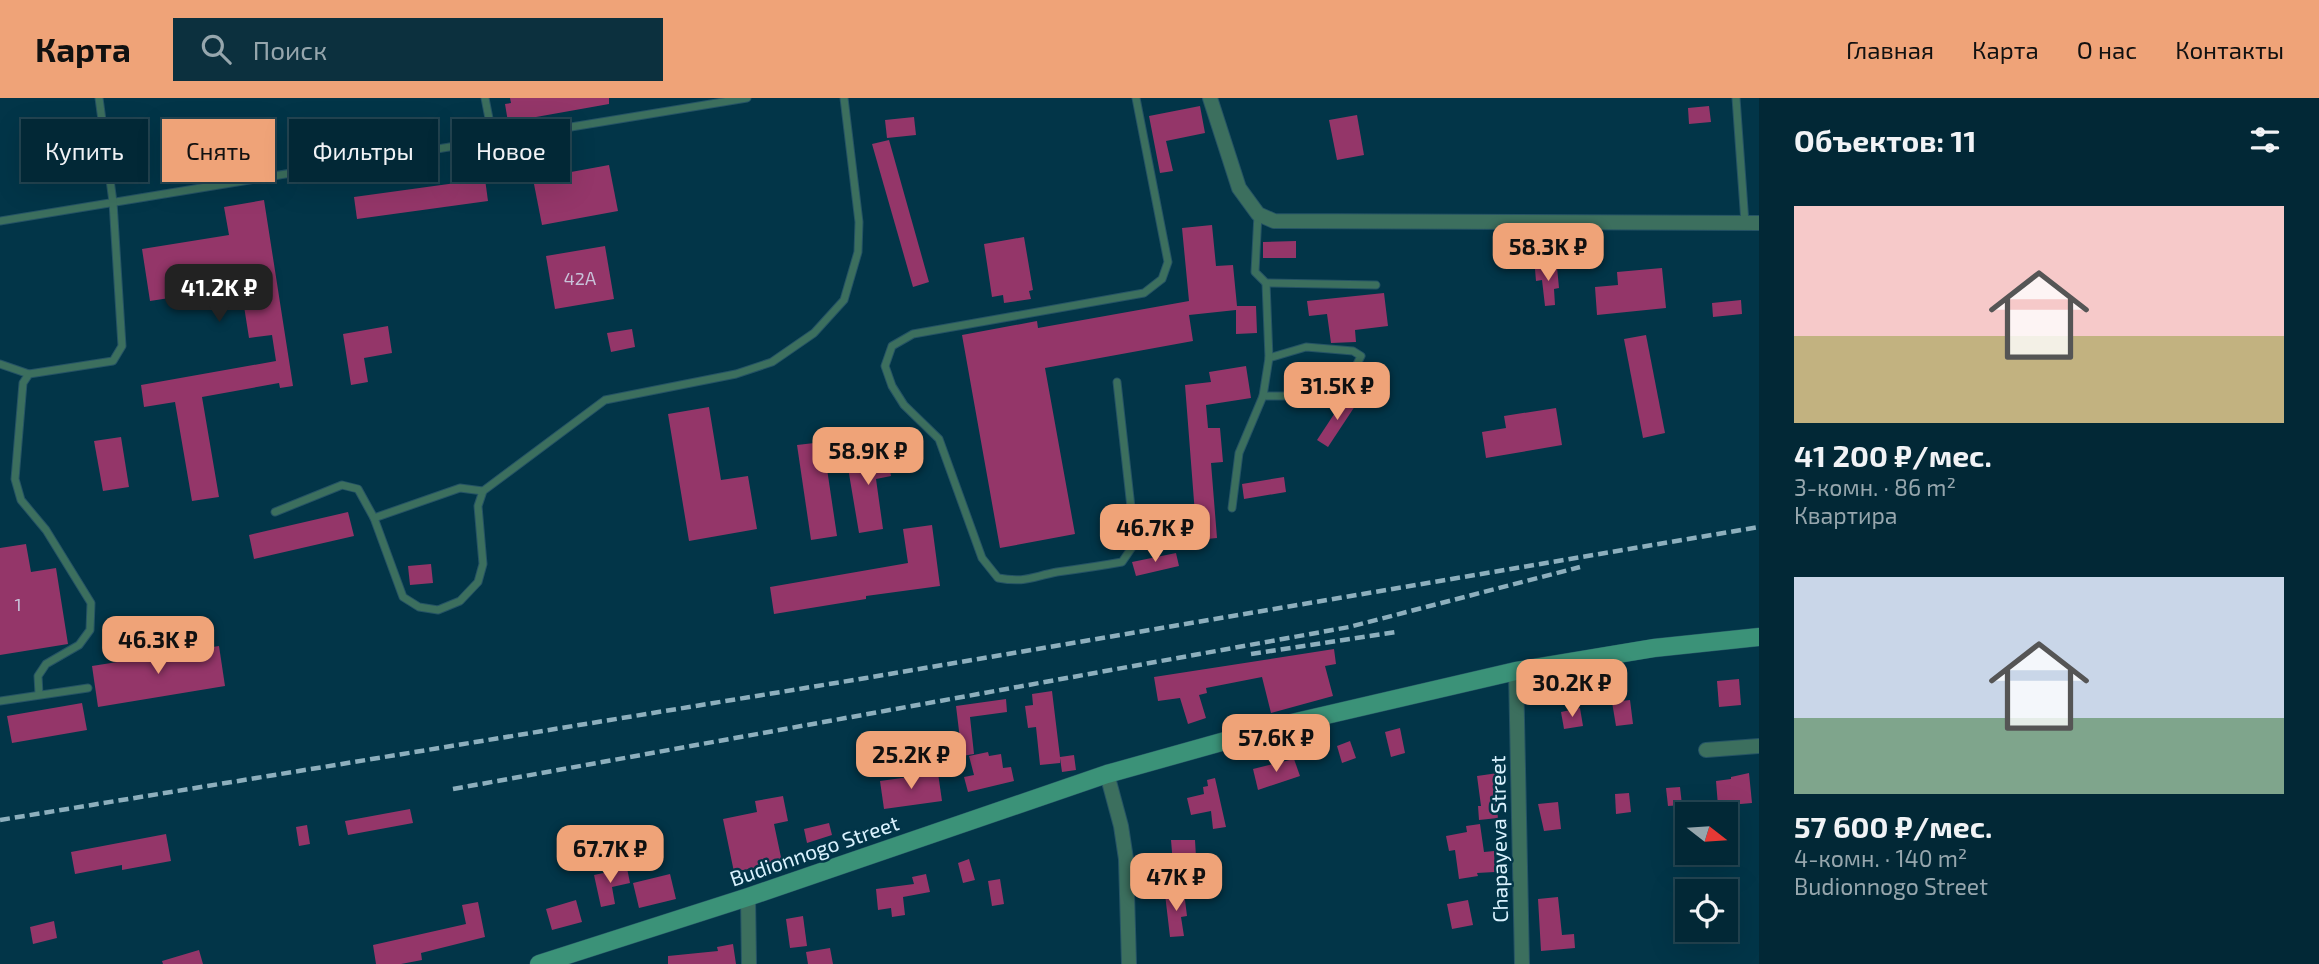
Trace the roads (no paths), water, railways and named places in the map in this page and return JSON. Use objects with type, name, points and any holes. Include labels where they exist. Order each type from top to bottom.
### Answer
[{"type":"street","points":[[1210,98],[1239,188],[1258,214],[1274,221],[1752,223]]},
{"type":"street","name":"Budionnogo Street","points":[[539,964],[748,897],[1107,774],[1279,726],[1516,671],[1654,648],[1759,637]]},
{"type":"street","name":"Chapayeva Street","points":[[1516,671],[1522,964]]},
{"type":"street","points":[[1706,750],[1759,746]]},
{"type":"street","points":[[1107,774],[1121,826],[1126,859],[1129,964]]},
{"type":"street","points":[[748,897],[749,964]]},
{"type":"lane","points":[[0,364],[29,374],[113,361],[122,346],[113,202],[99,98]]},
{"type":"lane","points":[[485,98],[489,119]]},
{"type":"lane","points":[[570,127],[747,98]]},
{"type":"lane","points":[[275,512],[342,485],[358,489],[374,518],[403,597],[419,607],[438,610],[460,600],[478,582],[483,564],[478,506],[483,491],[605,400],[736,374],[772,362],[814,333],[844,300],[858,252],[859,222],[844,98]]},
{"type":"lane","points":[[1117,382],[1135,543],[1122,562],[1016,581],[998,578],[982,558],[939,439],[904,405],[892,386],[885,366],[892,346],[913,334],[1144,293],[1163,279],[1168,262],[1136,98]]},
{"type":"lane","points":[[1736,98],[1752,223]]},
{"type":"lane","points":[[0,221],[452,146]]},
{"type":"lane","points":[[1232,508],[1239,453],[1263,396],[1269,358],[1266,283],[1255,272],[1258,214]]},
{"type":"lane","points":[[1266,283],[1376,285]]},
{"type":"lane","points":[[1263,396],[1315,396],[1352,374],[1361,356],[1353,351],[1306,347],[1269,358]]},
{"type":"lane","points":[[29,374],[23,383],[15,479],[21,500],[46,530],[91,603],[90,630],[79,645],[46,664],[38,676],[39,694]]},
{"type":"lane","points":[[374,518],[460,488],[483,491]]},
{"type":"lane","points":[[0,701],[88,688]]},
{"type":"railway","points":[[0,820],[866,678],[1759,527]]},
{"type":"railway","points":[[453,789],[1349,627],[1580,567]]},
{"type":"railway","points":[[1251,654],[1396,632]]}]
